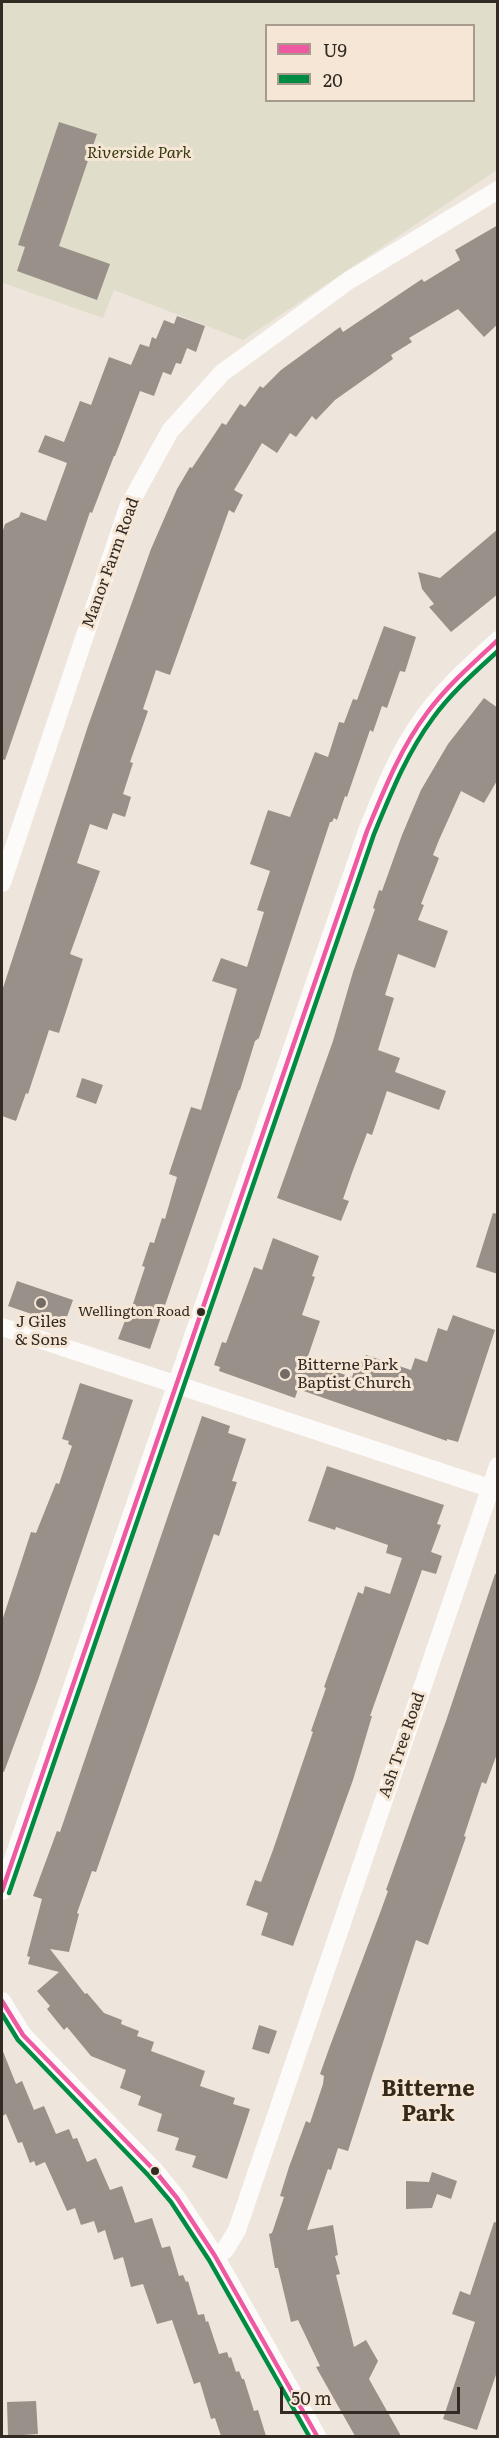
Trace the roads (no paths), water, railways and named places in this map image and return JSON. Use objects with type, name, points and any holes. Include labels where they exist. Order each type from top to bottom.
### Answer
[{"type":"street","name":"Manor Farm Road","points":[[2,883],[128,507],[170,431],[222,373],[348,281],[498,190]]},
{"type":"street","points":[[2,1892],[367,831],[395,765],[419,724],[443,695],[498,640]]},
{"type":"street","points":[[2,1327],[494,1490]]},
{"type":"street","name":"Ash Tree Road","points":[[215,2256],[231,2242],[237,2229],[494,1490],[498,1466]]},
{"type":"street","points":[[2,2001],[23,2035],[155,2171],[177,2198],[215,2256],[317,2436]]},
{"type":"place","name":"J Giles & Sons","points":[[41,1303]]},
{"type":"place","name":"Wellington Road","points":[[201,1312]]},
{"type":"place","name":"Bitterne Park Baptist Church","points":[[285,1374]]},
{"type":"district","name":"Bitterne Park","points":[[428,2102]]},
{"type":"park label","name":"Riverside Park","points":[[139,153]]}]
